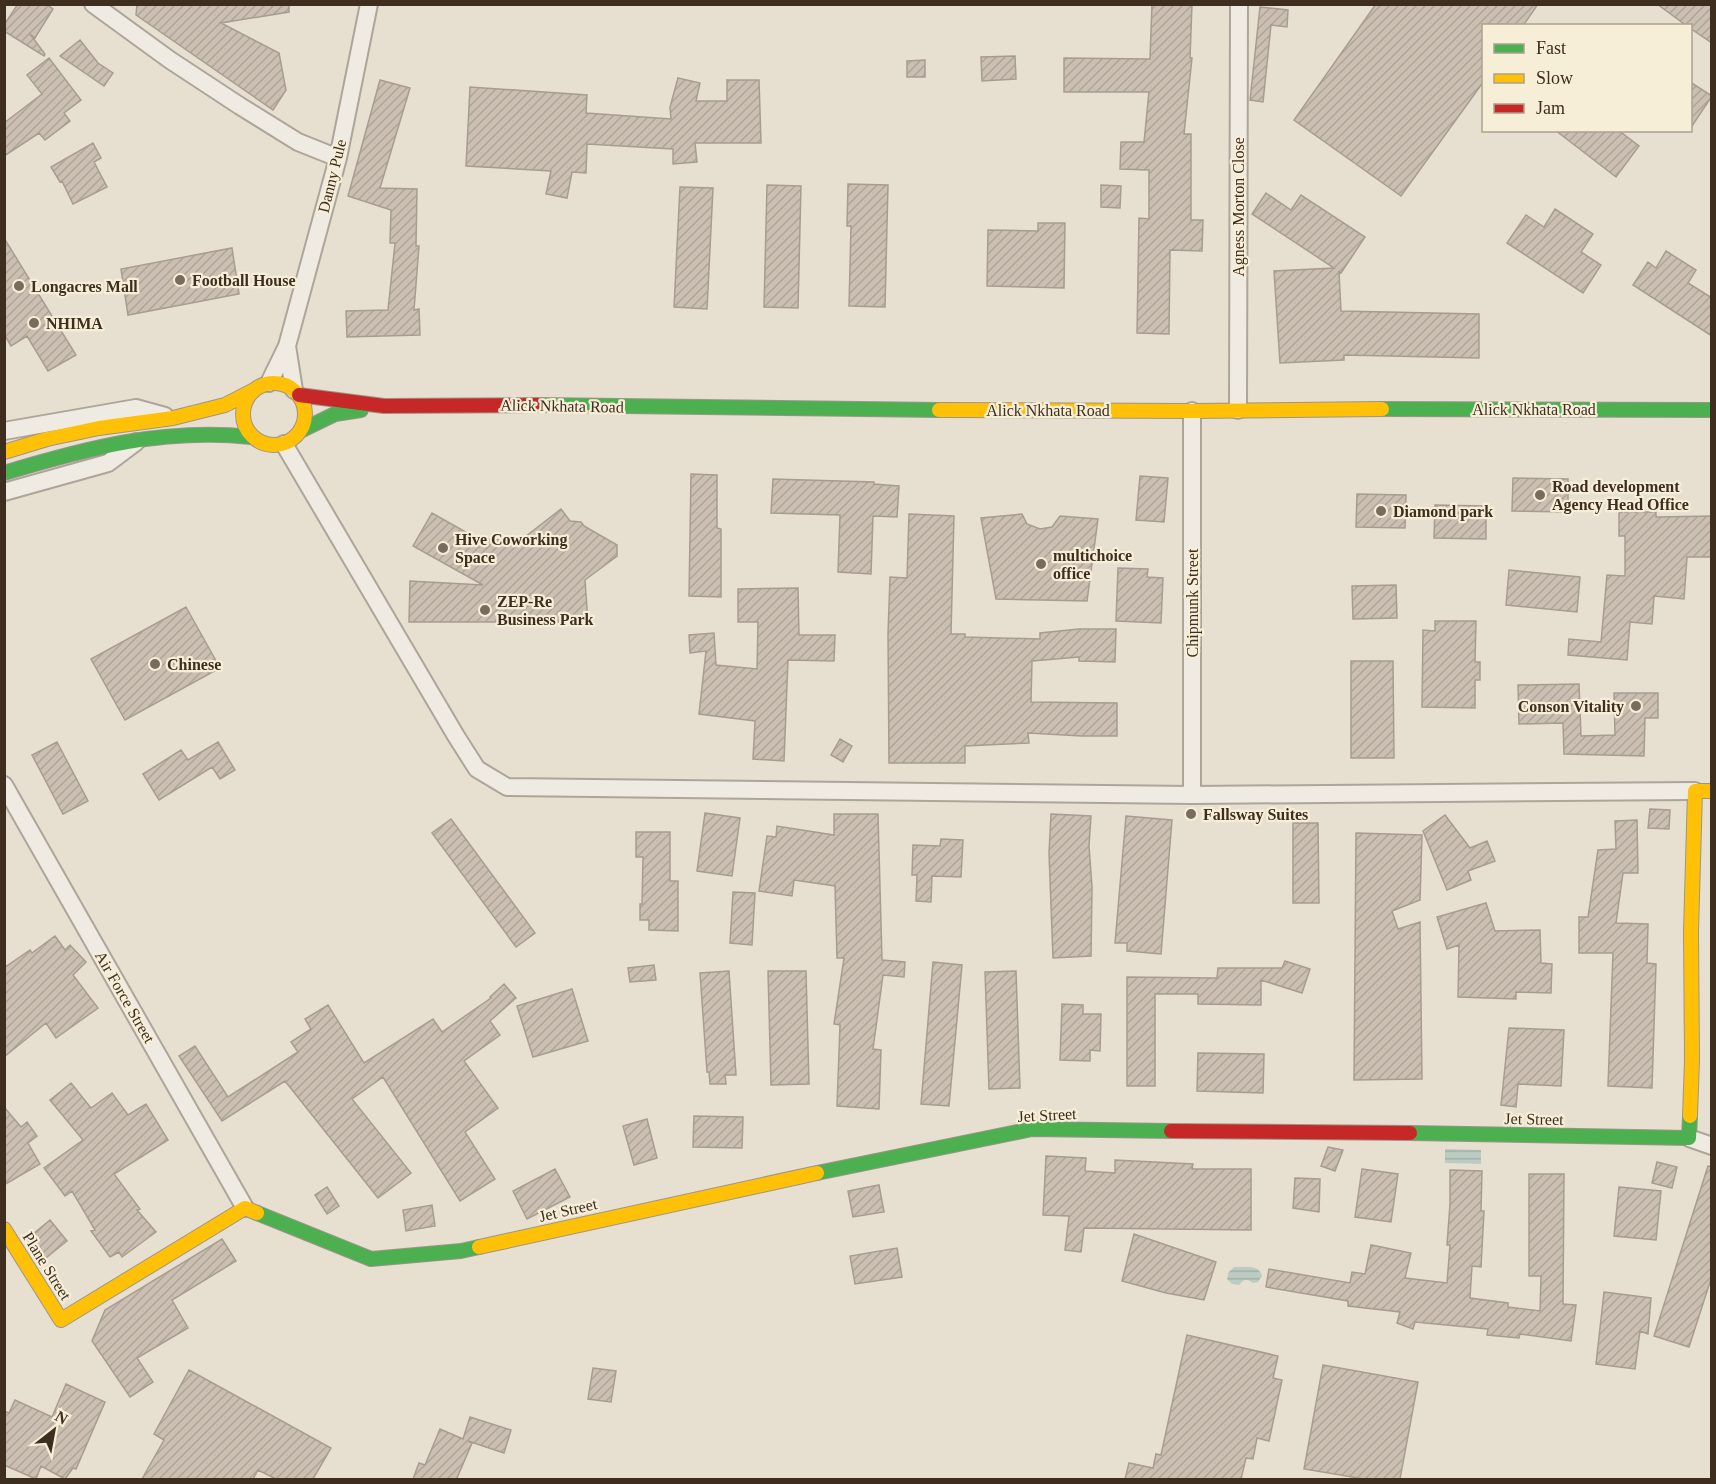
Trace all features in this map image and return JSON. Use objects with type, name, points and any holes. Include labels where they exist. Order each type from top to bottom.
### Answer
[{"type":"main road","points":[[4,452],[47,439],[99,428],[173,418],[225,405],[262,386],[283,384],[296,392],[305,410],[300,432],[284,444],[267,445],[251,438],[230,434],[170,434],[55,458],[4,473]]},
{"type":"main road","points":[[251,438],[244,424],[243,410],[245,402],[262,386]]},
{"type":"main road","name":"Alick Nkhata Road","points":[[296,392],[384,406]]},
{"type":"main road","name":"Alick Nkhata Road","points":[[300,432],[335,414],[384,406],[524,405],[1192,411],[1437,408],[1712,410]]},
{"type":"main road","points":[[1689,1138],[1692,1060],[1691,932],[1703,791]]},
{"type":"main road","name":"Jet Street","points":[[245,1209],[371,1259],[461,1251],[744,1188],[1032,1129],[1689,1138]]},
{"type":"main road","name":"Plane Street","points":[[4,1228],[61,1320],[245,1209]]},
{"type":"street","points":[[93,4],[170,60],[240,106],[298,142],[338,158]]},
{"type":"street","name":"Danny Pule","points":[[262,386],[287,346],[338,158],[369,4]]},
{"type":"street","name":"Agness Morton Close","points":[[1238,410],[1239,4]]},
{"type":"street","name":"Danny Pule","points":[[287,346],[296,392]]},
{"type":"street","points":[[4,431],[136,408],[173,418]]},
{"type":"street","name":"Chipmunk Street","points":[[1192,411],[1192,795]]},
{"type":"street","points":[[4,492],[108,463],[140,440]]},
{"type":"street","points":[[284,444],[477,769],[507,787],[1192,795],[1703,791]]},
{"type":"street","name":"Air Force Street","points":[[4,785],[245,1209]]},
{"type":"street","points":[[1689,1138],[1712,1146]]},
{"type":"shaded area","points":[[1445,1149],[1481,1150],[1481,1164],[1445,1163]]},
{"type":"shaded area","points":[[1234,1267],[1255,1268],[1262,1276],[1258,1282],[1244,1280],[1239,1285],[1232,1284],[1227,1279],[1228,1273]]},
{"type":"building","points":[[18,4],[46,4],[53,9],[35,38],[30,34],[45,54],[44,56],[4,31],[4,25]]},
{"type":"building","points":[[137,4],[289,4],[289,12],[221,23],[279,53],[286,90],[273,110],[136,15]]},
{"type":"building","points":[[1152,4],[1192,4],[1190,58],[1192,58],[1184,134],[1191,134],[1191,220],[1203,220],[1202,251],[1170,250],[1169,334],[1137,333],[1139,218],[1149,219],[1149,170],[1120,169],[1121,142],[1144,142],[1149,92],[1064,92],[1064,58],[1150,59]]},
{"type":"building","points":[[1376,4],[1538,4],[1524,24],[1482,24],[1482,84],[1401,196],[1294,120]]},
{"type":"building","points":[[1657,4],[1712,4],[1712,43],[1692,29],[1692,24],[1684,24]]},
{"type":"building","points":[[1260,7],[1288,10],[1287,27],[1271,25],[1263,102],[1250,100]]},
{"type":"building","points":[[80,40],[98,63],[113,73],[104,86],[60,56]]},
{"type":"building","points":[[1015,56],[1016,79],[982,81],[981,57]]},
{"type":"building","points":[[49,58],[81,100],[64,113],[70,121],[45,140],[39,133],[4,156],[4,123],[42,94],[27,75]]},
{"type":"building","points":[[925,60],[925,77],[907,77],[907,61]]},
{"type":"building","points":[[678,78],[700,83],[696,101],[727,101],[727,80],[759,80],[761,143],[695,143],[697,162],[673,164],[673,149],[587,144],[586,173],[572,172],[567,198],[546,194],[551,171],[466,166],[470,87],[587,95],[586,113],[671,119],[670,107]]},
{"type":"building","points":[[380,80],[410,88],[380,188],[417,189],[416,246],[419,246],[414,310],[419,309],[420,335],[347,337],[346,311],[388,310],[395,243],[390,243],[391,210],[348,196]]},
{"type":"building","points":[[1692,83],[1712,96],[1692,126]]},
{"type":"building","points":[[1558,132],[1621,132],[1639,146],[1616,177]]},
{"type":"building","points":[[93,143],[101,158],[94,162],[107,187],[73,204],[62,181],[60,182],[51,167]]},
{"type":"building","points":[[848,184],[888,185],[885,307],[849,306],[851,226],[847,226]]},
{"type":"building","points":[[767,185],[801,186],[798,308],[764,307]]},
{"type":"building","points":[[1101,185],[1121,186],[1120,208],[1101,207]]},
{"type":"building","points":[[680,187],[713,188],[707,309],[674,307]]},
{"type":"building","points":[[1266,193],[1291,210],[1301,195],[1365,237],[1341,273],[1339,272],[1341,311],[1479,314],[1479,358],[1344,355],[1344,360],[1280,363],[1274,271],[1334,268],[1252,214]]},
{"type":"building","points":[[1555,209],[1593,234],[1581,252],[1601,265],[1583,293],[1507,243],[1526,215],[1544,227]]},
{"type":"building","points":[[1038,223],[1065,223],[1064,288],[987,286],[988,230],[1038,231]]},
{"type":"building","name":"Longacres Mall","points":[[4,238],[76,355],[48,371],[27,336],[11,346],[4,334]]},
{"type":"building","name":"Football House","points":[[232,248],[239,294],[128,315],[121,269]]},
{"type":"building","points":[[1666,251],[1696,270],[1688,283],[1712,298],[1712,336],[1633,285],[1648,262],[1656,268]]},
{"type":"building","points":[[691,474],[717,475],[717,528],[721,529],[721,597],[689,596]]},
{"type":"building","points":[[1140,476],[1168,478],[1164,522],[1136,520]]},
{"type":"building","name":"Road development Agency Head Office","points":[[1513,478],[1568,479],[1568,512],[1512,511]]},
{"type":"building","points":[[773,479],[874,482],[874,484],[899,486],[897,517],[873,516],[871,574],[838,572],[840,515],[771,513]]},
{"type":"building","name":"Diamond park","points":[[1357,494],[1406,495],[1405,528],[1356,527]]},
{"type":"building","points":[[1435,505],[1486,506],[1486,539],[1434,538]]},
{"type":"building","points":[[561,509],[570,521],[581,522],[617,545],[617,556],[585,580],[588,622],[409,622],[410,581],[483,585],[413,546],[432,513],[478,539],[521,540]]},
{"type":"building","points":[[1619,512],[1656,512],[1656,517],[1712,516],[1712,557],[1687,557],[1684,599],[1654,596],[1652,624],[1630,622],[1627,660],[1568,655],[1569,639],[1601,642],[1607,575],[1625,576],[1625,536],[1619,536]]},
{"type":"building","points":[[909,514],[954,516],[951,634],[965,634],[965,637],[1040,639],[1040,633],[1079,629],[1116,629],[1115,662],[1079,661],[1079,657],[1032,661],[1031,702],[1117,703],[1117,736],[1028,733],[1029,743],[965,746],[965,763],[889,763],[890,577],[907,578]]},
{"type":"building","name":"multichoice office","points":[[1022,514],[1027,524],[1040,529],[1052,527],[1060,516],[1098,519],[1087,601],[996,599],[981,518]]},
{"type":"building","points":[[1118,568],[1148,569],[1147,577],[1163,578],[1161,623],[1116,621]]},
{"type":"building","points":[[1509,570],[1580,577],[1577,612],[1506,605]]},
{"type":"building","points":[[1396,585],[1397,618],[1353,619],[1352,586]]},
{"type":"building","points":[[798,588],[799,635],[835,635],[834,661],[788,660],[784,761],[753,759],[755,721],[699,714],[706,651],[690,653],[689,635],[714,633],[716,665],[757,669],[758,622],[738,622],[738,589]]},
{"type":"building","name":"Chinese","points":[[186,607],[220,668],[125,720],[91,659]]},
{"type":"building","points":[[1435,621],[1476,621],[1475,662],[1480,662],[1480,680],[1475,680],[1475,708],[1422,707],[1423,630],[1435,631]]},
{"type":"building","points":[[1351,661],[1393,661],[1394,758],[1351,758]]},
{"type":"building","points":[[1579,684],[1581,736],[1615,735],[1614,693],[1658,693],[1658,718],[1645,718],[1644,756],[1564,754],[1563,723],[1519,724],[1518,685]]},
{"type":"building","points":[[840,739],[852,746],[843,762],[831,755]]},
{"type":"building","points":[[57,742],[88,801],[63,814],[32,755]]},
{"type":"building","points":[[218,742],[235,770],[220,779],[212,767],[159,800],[143,774],[181,750],[188,760]]},
{"type":"building","points":[[1650,809],[1670,810],[1669,829],[1648,828]]},
{"type":"building","points":[[705,813],[740,818],[732,876],[697,871]]},
{"type":"building","points":[[834,814],[878,814],[882,960],[905,962],[904,977],[883,975],[873,1049],[881,1050],[879,1109],[837,1106],[840,1025],[834,1024],[844,958],[837,958],[835,886],[794,880],[792,896],[759,891],[767,836],[776,837],[777,826],[834,835]]},
{"type":"building","points":[[1051,814],[1091,816],[1089,846],[1092,887],[1091,956],[1053,958],[1049,853]]},
{"type":"building","points":[[1445,815],[1470,848],[1487,841],[1495,861],[1468,871],[1471,880],[1447,890],[1423,831]]},
{"type":"building","points":[[1126,816],[1172,820],[1161,954],[1127,951],[1127,943],[1115,943]]},
{"type":"building","points":[[451,819],[535,933],[516,947],[432,833]]},
{"type":"building","points":[[1637,820],[1638,873],[1623,873],[1616,923],[1648,924],[1647,963],[1656,964],[1652,1088],[1608,1086],[1613,953],[1579,953],[1579,917],[1588,917],[1598,850],[1616,849],[1615,821]]},
{"type":"building","points":[[1293,823],[1318,823],[1319,903],[1293,903]]},
{"type":"building","points":[[636,832],[670,832],[670,881],[678,881],[678,931],[649,930],[649,920],[640,920],[643,857],[636,857]]},
{"type":"building","points":[[1356,833],[1422,835],[1420,900],[1392,911],[1398,929],[1420,922],[1422,1079],[1354,1080]]},
{"type":"building","points":[[941,839],[963,840],[961,877],[932,876],[931,902],[916,901],[917,875],[912,875],[913,845],[940,846]]},
{"type":"building","points":[[733,892],[755,893],[752,945],[730,943]]},
{"type":"building","points":[[1486,903],[1495,931],[1540,930],[1541,963],[1552,964],[1551,993],[1516,992],[1516,999],[1458,997],[1459,945],[1447,949],[1437,917]]},
{"type":"building","points":[[55,936],[65,950],[70,945],[86,962],[73,975],[98,1008],[56,1038],[46,1023],[4,1057],[4,968],[30,950],[32,953]]},
{"type":"building","points":[[1285,961],[1310,969],[1302,993],[1261,980],[1261,1005],[1198,1004],[1198,994],[1155,994],[1155,1086],[1127,1086],[1127,977],[1217,978],[1218,968],[1282,968]]},
{"type":"building","points":[[933,962],[962,965],[949,1106],[921,1104]]},
{"type":"building","points":[[654,965],[656,980],[630,982],[628,968]]},
{"type":"building","points":[[729,971],[736,1075],[725,1075],[726,1084],[710,1084],[709,1072],[707,1072],[700,973]]},
{"type":"building","points":[[768,971],[806,971],[809,1084],[771,1085]]},
{"type":"building","points":[[1016,971],[1020,1088],[989,1089],[985,972]]},
{"type":"building","points":[[504,984],[516,998],[490,1021],[500,1035],[464,1061],[498,1108],[465,1132],[495,1179],[460,1201],[383,1077],[352,1099],[411,1173],[378,1198],[285,1081],[222,1121],[179,1056],[195,1046],[228,1097],[298,1052],[291,1042],[311,1029],[305,1019],[328,1005],[364,1063],[433,1019],[442,1032],[491,998]]},
{"type":"building","points":[[572,989],[588,1041],[533,1057],[517,1006]]},
{"type":"building","points":[[1062,1004],[1083,1005],[1083,1014],[1101,1014],[1100,1051],[1090,1050],[1090,1061],[1060,1060]]},
{"type":"building","points":[[1509,1028],[1564,1030],[1561,1086],[1518,1084],[1516,1107],[1501,1105]]},
{"type":"building","points":[[1198,1053],[1264,1054],[1263,1093],[1197,1091]]},
{"type":"building","points":[[71,1083],[91,1108],[112,1093],[128,1115],[146,1104],[168,1140],[114,1174],[140,1209],[137,1210],[156,1232],[122,1257],[119,1252],[110,1257],[91,1231],[95,1230],[72,1191],[65,1196],[44,1168],[83,1140],[50,1100]]},
{"type":"building","points":[[4,1107],[21,1127],[27,1122],[37,1136],[28,1143],[40,1164],[4,1185]]},
{"type":"building","points":[[694,1116],[743,1117],[742,1148],[693,1147]]},
{"type":"building","points":[[647,1119],[657,1158],[634,1165],[623,1126]]},
{"type":"building","points":[[1328,1147],[1343,1150],[1335,1171],[1321,1166]]},
{"type":"building","points":[[1046,1156],[1086,1158],[1085,1171],[1115,1173],[1115,1160],[1193,1164],[1192,1169],[1251,1169],[1251,1230],[1084,1228],[1081,1252],[1065,1250],[1069,1216],[1043,1215]]},
{"type":"building","points":[[1657,1162],[1677,1167],[1672,1188],[1652,1183]]},
{"type":"building","points":[[1708,1166],[1712,1167],[1712,1276],[1689,1347],[1654,1336]]},
{"type":"building","points":[[555,1169],[570,1197],[527,1219],[513,1191]]},
{"type":"building","points":[[1362,1169],[1398,1174],[1391,1222],[1355,1217]]},
{"type":"building","points":[[1450,1170],[1482,1171],[1481,1211],[1484,1211],[1481,1267],[1472,1266],[1470,1298],[1508,1303],[1508,1307],[1540,1311],[1541,1276],[1529,1276],[1529,1174],[1564,1174],[1563,1304],[1576,1305],[1571,1341],[1520,1334],[1519,1338],[1487,1335],[1488,1329],[1415,1322],[1413,1329],[1397,1323],[1400,1312],[1348,1306],[1348,1301],[1266,1287],[1269,1269],[1350,1283],[1352,1272],[1365,1274],[1371,1245],[1411,1253],[1405,1278],[1447,1283],[1450,1245],[1447,1245]]},
{"type":"building","points":[[1295,1178],[1320,1179],[1319,1212],[1293,1208]]},
{"type":"building","points":[[879,1185],[884,1212],[853,1217],[848,1191]]},
{"type":"building","points":[[327,1187],[339,1206],[327,1214],[315,1195]]},
{"type":"building","points":[[1619,1187],[1661,1191],[1656,1240],[1614,1236]]},
{"type":"building","points":[[432,1205],[435,1226],[406,1231],[403,1210]]},
{"type":"building","points":[[50,1220],[67,1241],[41,1262],[27,1239]]},
{"type":"building","points":[[1134,1234],[1216,1262],[1204,1300],[1122,1281]]},
{"type":"building","points":[[222,1239],[236,1261],[172,1300],[188,1328],[137,1358],[153,1382],[130,1397],[92,1341],[105,1310]]},
{"type":"building","points":[[897,1248],[902,1277],[855,1284],[850,1256]]},
{"type":"building","points":[[1604,1292],[1651,1298],[1648,1334],[1640,1331],[1635,1369],[1596,1364]]},
{"type":"building","points":[[1187,1335],[1278,1356],[1273,1378],[1282,1380],[1269,1441],[1257,1438],[1253,1459],[1246,1458],[1241,1479],[1125,1479],[1129,1463],[1153,1468],[1156,1454],[1161,1455]]},
{"type":"building","points":[[1323,1365],[1418,1382],[1400,1479],[1364,1479],[1304,1469]]},
{"type":"building","points":[[593,1368],[616,1371],[611,1402],[588,1399]]},
{"type":"building","points":[[189,1370],[331,1448],[313,1479],[276,1479],[258,1470],[253,1479],[142,1479],[164,1440],[154,1434]]},
{"type":"building","points":[[66,1384],[105,1402],[76,1469],[73,1468],[65,1479],[41,1466],[36,1479],[4,1465],[4,1411],[9,1413],[15,1400],[52,1417]]},
{"type":"building","points":[[470,1417],[511,1430],[504,1453],[468,1441],[472,1443],[457,1478],[459,1479],[413,1479],[419,1463],[425,1465],[440,1429],[463,1439]]},
{"type":"traffic: fast","points":[[540,405],[939,410]]},
{"type":"traffic: fast","points":[[1382,409],[1712,410]]},
{"type":"traffic: fast","points":[[300,431],[335,414],[361,410]]},
{"type":"traffic: fast","points":[[4,473],[95,448],[126,442],[187,435],[251,437]]},
{"type":"traffic: fast","points":[[1410,1133],[1689,1138],[1690,1116]]},
{"type":"traffic: fast","points":[[817,1173],[1032,1129],[1171,1131]]},
{"type":"traffic: fast","points":[[257,1213],[371,1259],[461,1251],[479,1247]]},
{"type":"traffic: slow","points":[[268,383],[280,383],[296,392],[303,402],[305,414],[303,426],[296,436],[280,445],[268,445],[257,440],[248,431],[243,420],[243,408],[248,397],[257,388],[268,383]]},
{"type":"traffic: slow","points":[[4,452],[47,439],[99,428],[173,418],[225,405],[254,390]]},
{"type":"traffic: slow","points":[[939,410],[1382,409]]},
{"type":"traffic: slow","points":[[1690,1116],[1691,932],[1695,791],[1712,791]]},
{"type":"traffic: slow","points":[[479,1247],[817,1173]]},
{"type":"traffic: slow","points":[[4,1229],[61,1320],[245,1208],[257,1213]]},
{"type":"traffic: jam","points":[[299,395],[384,406],[540,405]]},
{"type":"traffic: jam","points":[[1171,1131],[1410,1133]]},
{"type":"place","name":"Football House","points":[[180,280]]},
{"type":"place","name":"Longacres Mall","points":[[19,286]]},
{"type":"place","name":"NHIMA","points":[[34,323]]},
{"type":"place","name":"Road development Agency Head Office","points":[[1540,495]]},
{"type":"place","name":"Diamond park","points":[[1381,511]]},
{"type":"place","name":"Hive Coworking Space","points":[[443,548]]},
{"type":"place","name":"multichoice office","points":[[1041,564]]},
{"type":"place","name":"ZEP-Re Business Park","points":[[485,610]]},
{"type":"place","name":"Chinese","points":[[155,664]]},
{"type":"place","name":"Conson Vitality","points":[[1636,706]]},
{"type":"place","name":"Fallsway Suites","points":[[1191,814]]}]
